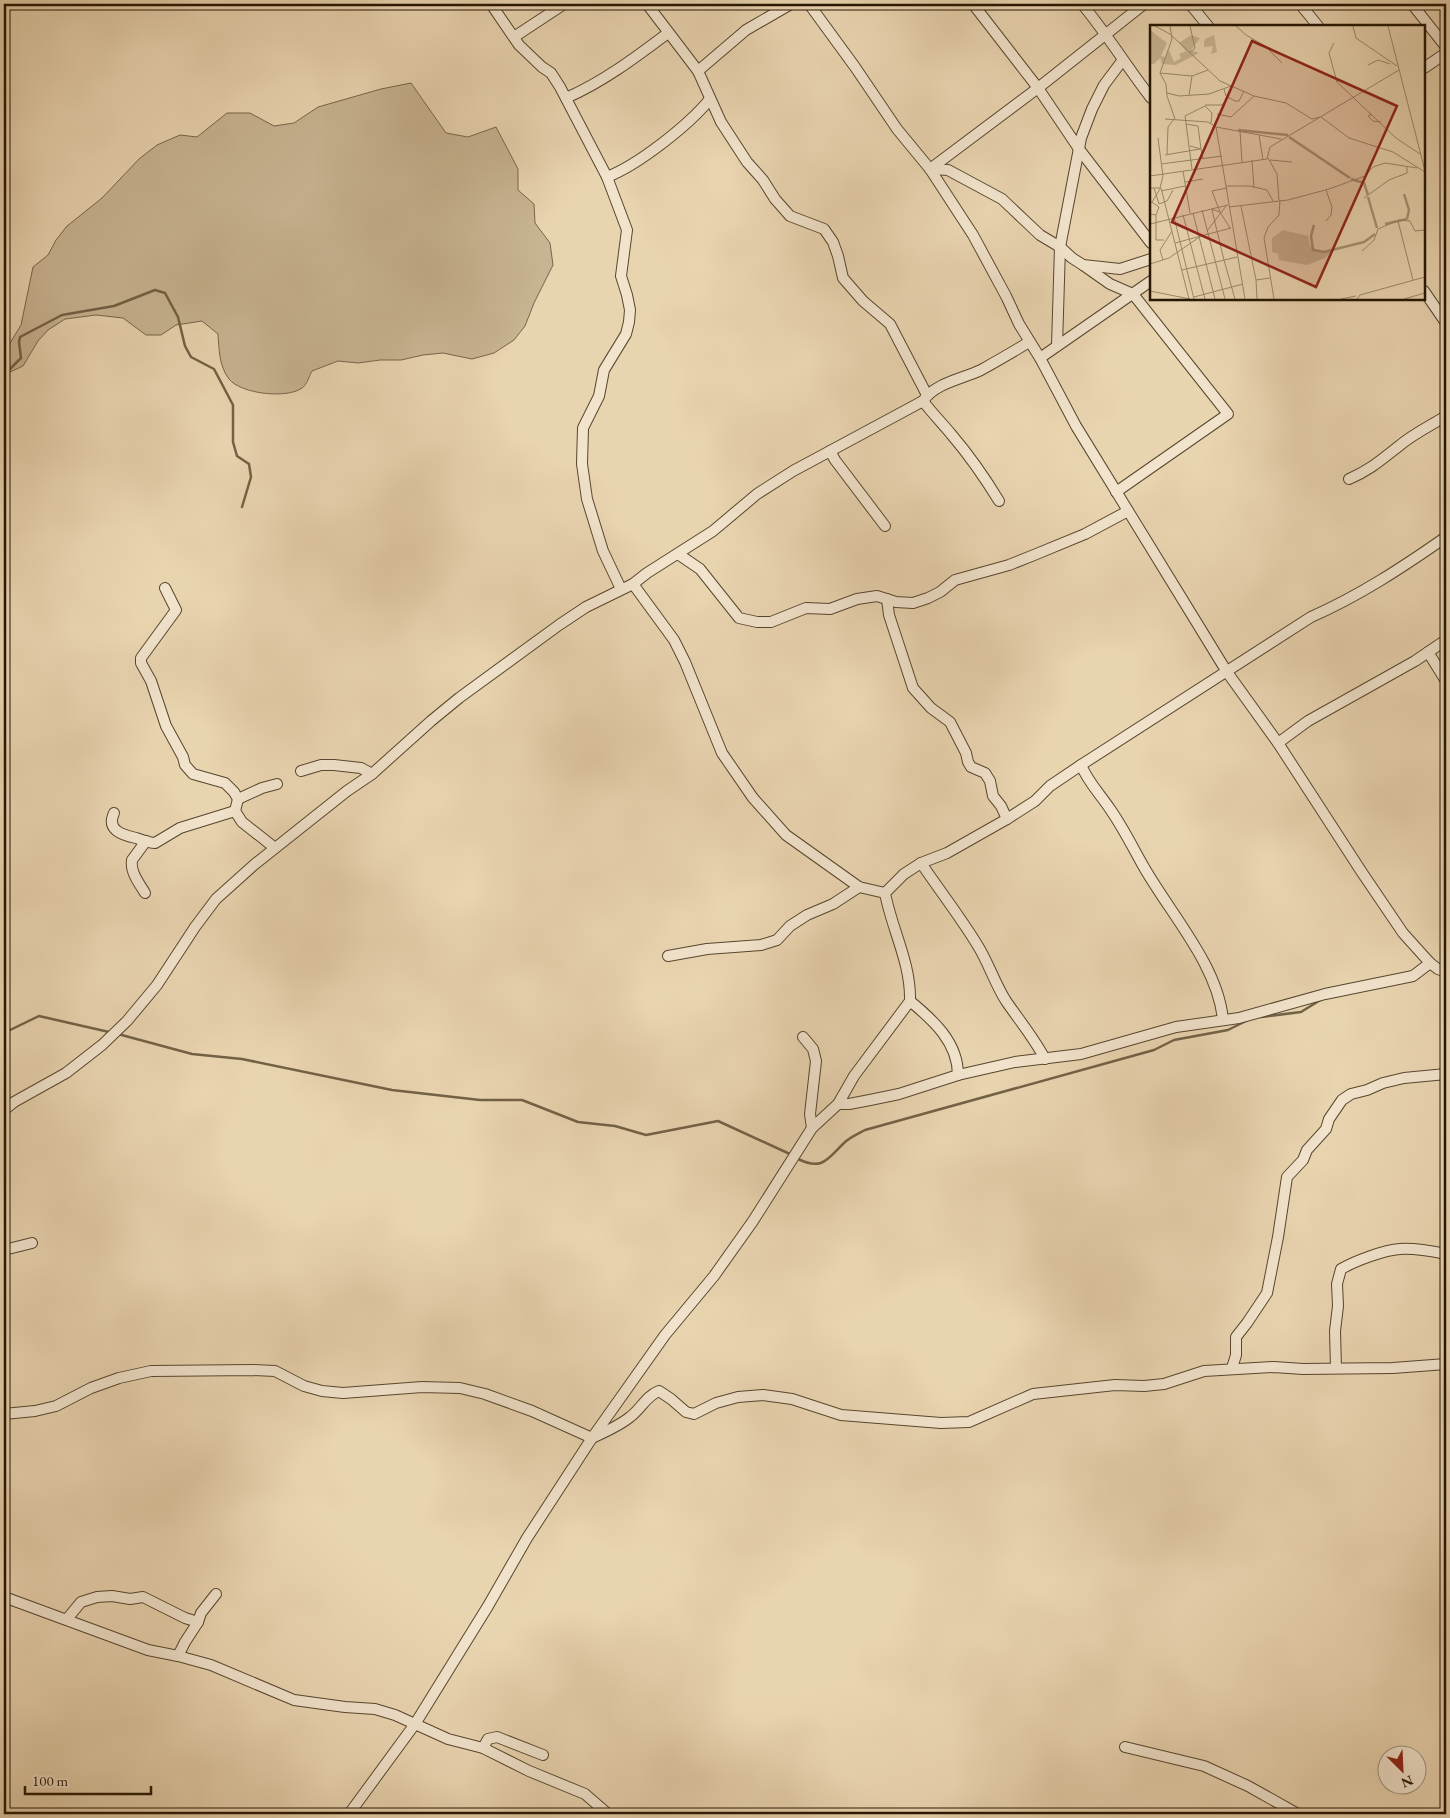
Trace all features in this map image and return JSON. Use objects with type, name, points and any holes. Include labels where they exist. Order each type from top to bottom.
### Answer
[{"type":"street","points":[[492,4],[528,54],[551,73],[607,177],[628,230],[621,276],[630,310],[629,322],[626,334],[604,370],[599,396],[583,428],[582,464],[587,499],[603,552],[621,589]]},
{"type":"street","points":[[514,37],[564,4]]},
{"type":"street","points":[[647,4],[698,71],[721,122],[747,162],[763,180],[774,199],[790,216],[824,230],[833,242],[843,278],[863,301],[890,324],[935,418],[951,434],[979,470],[999,501]]},
{"type":"street","points":[[698,71],[746,30],[791,4]]},
{"type":"street","points":[[809,4],[855,67],[897,130],[930,169],[974,235],[1029,342],[1040,358],[1076,426],[1227,672],[1278,743],[1403,933],[1430,963],[1446,972]]},
{"type":"street","points":[[973,4],[1038,88],[1079,149],[1150,242]]},
{"type":"street","points":[[1082,4],[1107,34],[1122,61],[1150,97]]},
{"type":"street","points":[[930,169],[1038,88],[1144,4]]},
{"type":"street","points":[[1190,4],[1207,25]]},
{"type":"street","points":[[1300,4],[1317,25]]},
{"type":"street","points":[[1412,4],[1446,47]]},
{"type":"street","points":[[566,98],[600,80],[668,33]]},
{"type":"street","points":[[1425,67],[1446,53]]},
{"type":"street","points":[[1057,346],[1060,247],[1079,149],[1092,109],[1104,85],[1122,61]]},
{"type":"street","points":[[607,177],[632,165],[679,129],[710,99]]},
{"type":"street","points":[[930,169],[948,170],[1002,199],[1040,235],[1060,247],[1072,258],[1110,284],[1134,294],[1228,414],[1116,492]]},
{"type":"street","points":[[1083,265],[1120,269],[1150,259]]},
{"type":"street","points":[[1040,358],[1134,294],[1150,281]]},
{"type":"street","points":[[1425,292],[1446,323]]},
{"type":"street","points":[[4,1110],[14,1102],[66,1073],[102,1045],[121,1027],[157,985],[194,927],[216,899],[240,876],[347,791],[372,774],[459,698],[586,607],[633,584],[713,531],[757,494],[793,470],[925,398],[946,384],[978,371],[1029,342]]},
{"type":"street","points":[[1349,479],[1367,471],[1399,445],[1446,416]]},
{"type":"street","points":[[830,451],[885,526]]},
{"type":"street","points":[[678,554],[700,569],[739,618],[757,622],[771,622],[806,608],[830,609],[858,599],[877,596],[896,602],[913,603],[940,592],[956,580],[1009,565],[1043,552],[1085,534],[1128,511]]},
{"type":"street","points":[[885,893],[904,874],[921,863],[947,853],[1007,819],[1081,765],[1311,617],[1329,609],[1401,568],[1446,537]]},
{"type":"street","points":[[633,584],[674,640],[685,662],[722,753],[753,798],[786,835],[859,887],[885,893]]},
{"type":"street","points":[[165,588],[176,610],[141,658],[141,663],[151,680],[166,726],[183,757],[185,765],[193,774],[225,783],[238,799],[235,811],[242,822],[275,848]]},
{"type":"street","points":[[887,599],[889,615],[913,688],[931,708],[950,722],[966,753],[968,762],[972,767],[985,773],[990,781],[993,796],[1001,806],[1007,819]]},
{"type":"street","points":[[1278,743],[1308,721],[1415,661],[1446,640]]},
{"type":"street","points":[[1428,652],[1446,680]]},
{"type":"street","points":[[301,771],[321,765],[334,765],[361,768],[372,774]]},
{"type":"street","points":[[1081,765],[1086,778],[1127,835],[1141,862],[1202,959],[1213,981],[1222,1006],[1223,1020]]},
{"type":"street","points":[[238,799],[262,788],[277,784]]},
{"type":"street","points":[[114,813],[111,819],[118,833],[156,843],[180,828],[235,811]]},
{"type":"street","points":[[145,893],[132,870],[131,864],[146,841]]},
{"type":"street","points":[[921,863],[978,946],[1006,1002],[1018,1016],[1045,1059]]},
{"type":"street","points":[[668,956],[707,949],[761,945],[778,940],[790,926],[807,915],[833,904],[859,887]]},
{"type":"street","points":[[349,1814],[415,1724],[473,1631],[527,1538],[592,1438],[665,1335],[720,1269],[812,1128],[838,1104],[854,1076],[910,1000],[907,969],[888,909],[885,893]]},
{"type":"street","points":[[838,1104],[849,1104],[899,1094],[958,1075],[1015,1062],[1081,1054],[1176,1027],[1238,1018],[1324,994],[1413,976],[1430,963]]},
{"type":"street","points":[[910,1000],[931,1018],[945,1036],[955,1053],[958,1062],[958,1075]]},
{"type":"street","points":[[803,1037],[813,1049],[816,1061],[810,1114],[812,1128]]},
{"type":"street","points":[[1232,1368],[1236,1355],[1236,1337],[1267,1293],[1287,1177],[1303,1160],[1307,1150],[1326,1129],[1328,1119],[1342,1100],[1351,1094],[1404,1078],[1446,1074]]},
{"type":"street","points":[[4,1250],[32,1243]]},
{"type":"street","points":[[1336,1368],[1337,1284],[1341,1269],[1350,1264],[1399,1249],[1446,1252]]},
{"type":"street","points":[[4,1414],[35,1411],[56,1406],[91,1388],[119,1378],[151,1371],[253,1370],[275,1371],[304,1386],[322,1391],[343,1392],[422,1387],[460,1388],[485,1394],[532,1411],[592,1438],[632,1416],[650,1394],[659,1391],[686,1412],[694,1414],[716,1403],[738,1397],[763,1395],[792,1399],[842,1415],[951,1423],[969,1422],[1033,1394],[1115,1386],[1164,1384],[1204,1371],[1274,1367],[1393,1368],[1446,1364]]},
{"type":"street","points":[[178,1656],[198,1622],[201,1613],[216,1594]]},
{"type":"street","points":[[67,1619],[81,1602],[97,1597],[112,1596],[130,1599],[143,1597],[185,1618],[198,1622]]},
{"type":"street","points":[[4,1597],[148,1650],[211,1665],[294,1700],[345,1708],[375,1709],[448,1738],[483,1748],[529,1771],[585,1794],[608,1814]]},
{"type":"street","points":[[483,1748],[488,1739],[497,1737],[543,1755]]},
{"type":"street","points":[[1124,1747],[1204,1766],[1248,1786],[1298,1814]]},
{"type":"shaded area","points":[[411,83],[446,133],[468,137],[496,127],[518,169],[518,190],[534,204],[535,223],[550,243],[553,265],[525,326],[514,340],[494,353],[472,359],[443,353],[401,360],[358,363],[338,361],[312,371],[304,387],[295,391],[275,394],[243,388],[229,379],[221,363],[218,334],[202,321],[176,325],[161,335],[146,335],[123,318],[96,315],[65,319],[48,330],[38,341],[23,366],[10,372],[4,368],[4,353],[21,325],[33,267],[48,255],[56,240],[67,226],[102,198],[139,159],[157,145],[180,135],[197,137],[227,113],[250,113],[274,126],[294,123],[318,107],[381,89]]},
{"type":"waterway","points":[[4,375],[21,358],[20,337],[62,315],[114,306],[155,290],[165,293],[178,317],[185,346],[191,357],[214,369],[233,405],[233,442],[237,456],[249,464],[251,477],[242,507]]},
{"type":"waterway","points":[[1261,1017],[1301,1012],[1322,999]]},
{"type":"waterway","points":[[4,1033],[39,1016],[109,1032]]},
{"type":"waterway","points":[[798,1159],[813,1164],[824,1162],[849,1139],[865,1130],[1154,1050],[1174,1040],[1228,1030],[1248,1020]]},
{"type":"waterway","points":[[118,1034],[192,1054],[242,1059],[392,1090],[480,1100],[522,1100],[578,1122],[615,1126],[646,1135],[718,1121],[792,1155]]}]
